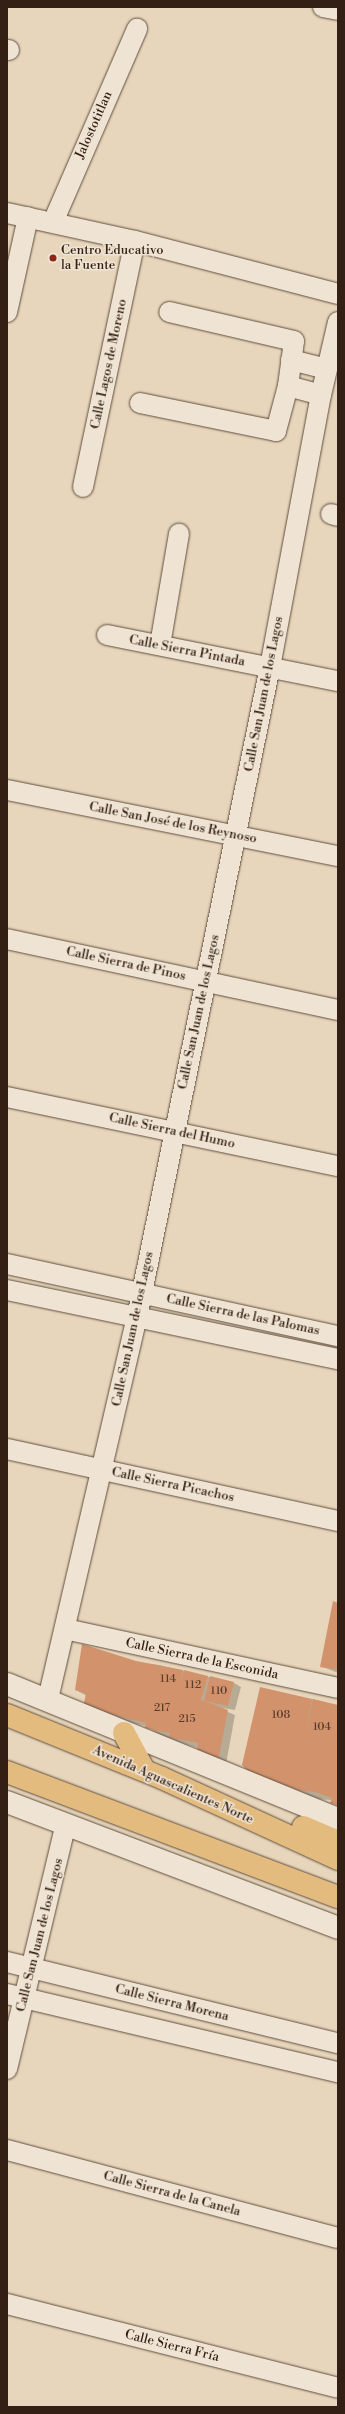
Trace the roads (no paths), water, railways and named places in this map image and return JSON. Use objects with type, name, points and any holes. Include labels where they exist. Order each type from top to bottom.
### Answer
[{"type":"main road","name":"Avenida Aguascalientes Norte","points":[[7,1715],[153,1774],[338,1859]]},
{"type":"main road","points":[[124,1733],[153,1774],[216,1792],[338,1842]]},
{"type":"main road","points":[[7,1772],[338,1897]]},
{"type":"street","points":[[323,7],[338,10]]},
{"type":"street","name":"Jalostotitlan","points":[[55,223],[57,213],[137,29]]},
{"type":"street","points":[[7,213],[135,241],[338,294]]},
{"type":"street","points":[[7,312],[28,217]]},
{"type":"street","name":"Calle Lagos de Moreno","points":[[83,487],[135,241]]},
{"type":"street","points":[[140,403],[276,431],[288,386],[294,341],[169,312]]},
{"type":"street","name":"Calle San Juan de los Lagos","points":[[48,1699],[137,1317],[270,667],[321,395],[338,322]]},
{"type":"street","points":[[291,360],[327,369]]},
{"type":"street","points":[[288,386],[321,395]]},
{"type":"street","points":[[160,645],[179,534]]},
{"type":"street","name":"Calle Sierra Pintada","points":[[107,635],[338,681]]},
{"type":"street","name":"Calle San José de los Reynoso","points":[[7,790],[338,856]]},
{"type":"street","name":"Calle Sierra de Pinos","points":[[7,939],[338,1010]]},
{"type":"street","name":"Calle Sierra del Humo","points":[[7,1097],[338,1166]]},
{"type":"street","name":"Calle Sierra de las Palomas","points":[[7,1264],[338,1336]]},
{"type":"street","name":"Calle Sierra de las Palomas","points":[[7,1290],[338,1359]]},
{"type":"street","name":"Calle Sierra Picachos","points":[[7,1449],[338,1521]]},
{"type":"street","name":"Calle Sierra de la Esconida","points":[[65,1629],[338,1688]]},
{"type":"street","points":[[7,1684],[48,1699],[124,1733],[338,1819]]},
{"type":"street","points":[[7,1802],[338,1928]]},
{"type":"street","name":"Calle San Juan de los Lagos","points":[[7,2069],[15,1996],[32,1969],[66,1824]]},
{"type":"street","name":"Calle Sierra Morena","points":[[7,1962],[338,2043]]},
{"type":"street","points":[[15,1996],[338,2072]]},
{"type":"street","name":"Calle Sierra de la Canela","points":[[7,2150],[338,2238]]},
{"type":"street","name":"Calle Sierra Fría","points":[[7,2304],[338,2388]]},
{"type":"place","name":"Centro Educativo la Fuente","points":[[53,258]]}]
